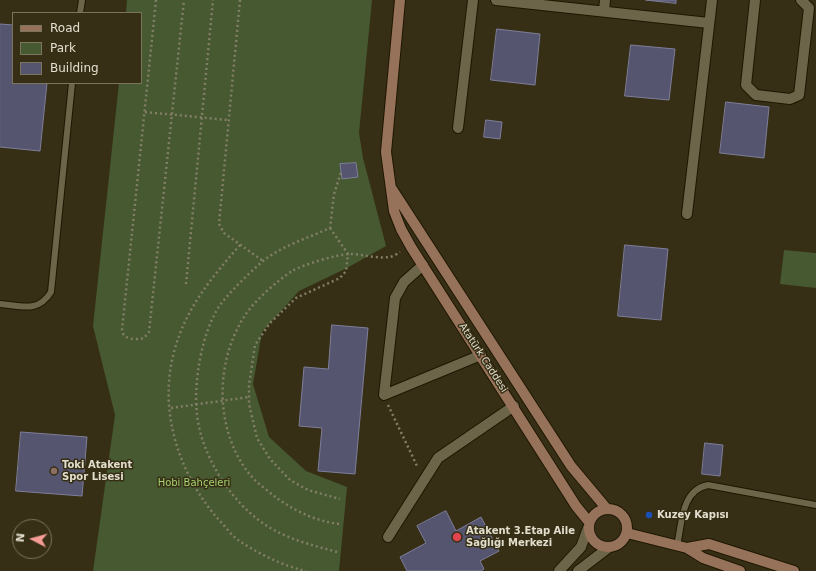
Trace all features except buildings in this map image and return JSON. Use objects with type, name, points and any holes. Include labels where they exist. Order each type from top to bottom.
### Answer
[{"type":"street","name":"Atatürk Caddesi","points":[[400,0],[386,152],[394,211],[401,229],[411,247],[424,265],[589,525]]},
{"type":"street","points":[[458,128],[473,0]]},
{"type":"street","points":[[496,0],[567,4],[604,11],[709,23]]},
{"type":"street","points":[[604,11],[605,0]]},
{"type":"street","points":[[687,214],[712,0]]},
{"type":"street","points":[[755,0],[746,85],[756,95],[790,99],[799,95],[809,8],[801,0]]},
{"type":"street","name":"Atatürk Caddesi","points":[[391,188],[571,466],[607,509]]},
{"type":"street","points":[[424,265],[404,282],[396,298],[384,395],[495,348]]},
{"type":"street","points":[[388,537],[438,458],[527,398]]},
{"type":"street","points":[[559,571],[581,547],[589,525],[596,513],[607,509],[614,510],[623,516],[626,522],[627,533],[619,544],[608,548],[578,571]]},
{"type":"street","points":[[589,525],[592,540],[602,547],[608,548]]},
{"type":"street","points":[[627,533],[682,547],[703,558],[740,571]]},
{"type":"street","points":[[682,547],[709,544],[794,571]]},
{"type":"lane","points":[[80,12],[82,0]]},
{"type":"lane","points":[[0,304],[30,307],[45,301],[52,292],[72,84]]},
{"type":"lane","points":[[682,547],[686,502],[694,491],[703,486],[708,485],[816,504]]},
{"type":"path","points":[[156,0],[122,330],[126,338],[132,339],[144,338],[149,332],[184,0]]},
{"type":"path","points":[[186,284],[213,0]]},
{"type":"path","points":[[240,0],[219,224],[224,233],[263,261]]},
{"type":"path","points":[[145,112],[228,120]]},
{"type":"path","points":[[340,499],[308,490],[290,480],[270,459],[257,438],[249,397],[249,385],[255,346],[270,323],[296,298],[340,278],[346,271],[348,254],[330,228],[334,194],[341,172]]},
{"type":"path","points":[[330,228],[284,249],[263,261],[223,301],[210,327],[201,353],[195,393],[198,422],[206,448],[219,474],[237,500],[264,524],[301,542],[337,552]]},
{"type":"path","points":[[240,245],[210,278],[189,311],[174,351],[170,370],[170,408],[174,434],[181,461],[198,493],[212,512],[236,539],[264,555],[306,571]]},
{"type":"path","points":[[339,524],[312,518],[293,509],[267,491],[247,472],[232,445],[225,420],[223,401],[224,373],[231,343],[244,316],[265,293],[292,271],[325,259],[348,254],[389,257],[411,247]]},
{"type":"path","points":[[384,395],[424,480]]},
{"type":"path","points":[[170,408],[249,397]]},
{"type":"green space","name":"Hobi Bahçeleri","points":[[127,0],[372,0],[359,133],[363,158],[386,246],[347,268],[299,291],[262,332],[253,384],[269,437],[306,471],[347,487],[339,571],[93,571],[115,415],[93,326],[119,84],[142,84],[142,12],[126,12]]},
{"type":"green space","points":[[784,250],[816,253],[816,288],[780,284]]},
{"type":"place","name":"Toki Atakent Spor Lisesi","points":[[54,471]]},
{"type":"place","name":"Kuzey Kapısı","points":[[649,515]]},
{"type":"place","name":"Atakent 3.Etap Aile Sağlığı Merkezi","points":[[457,537]]}]
